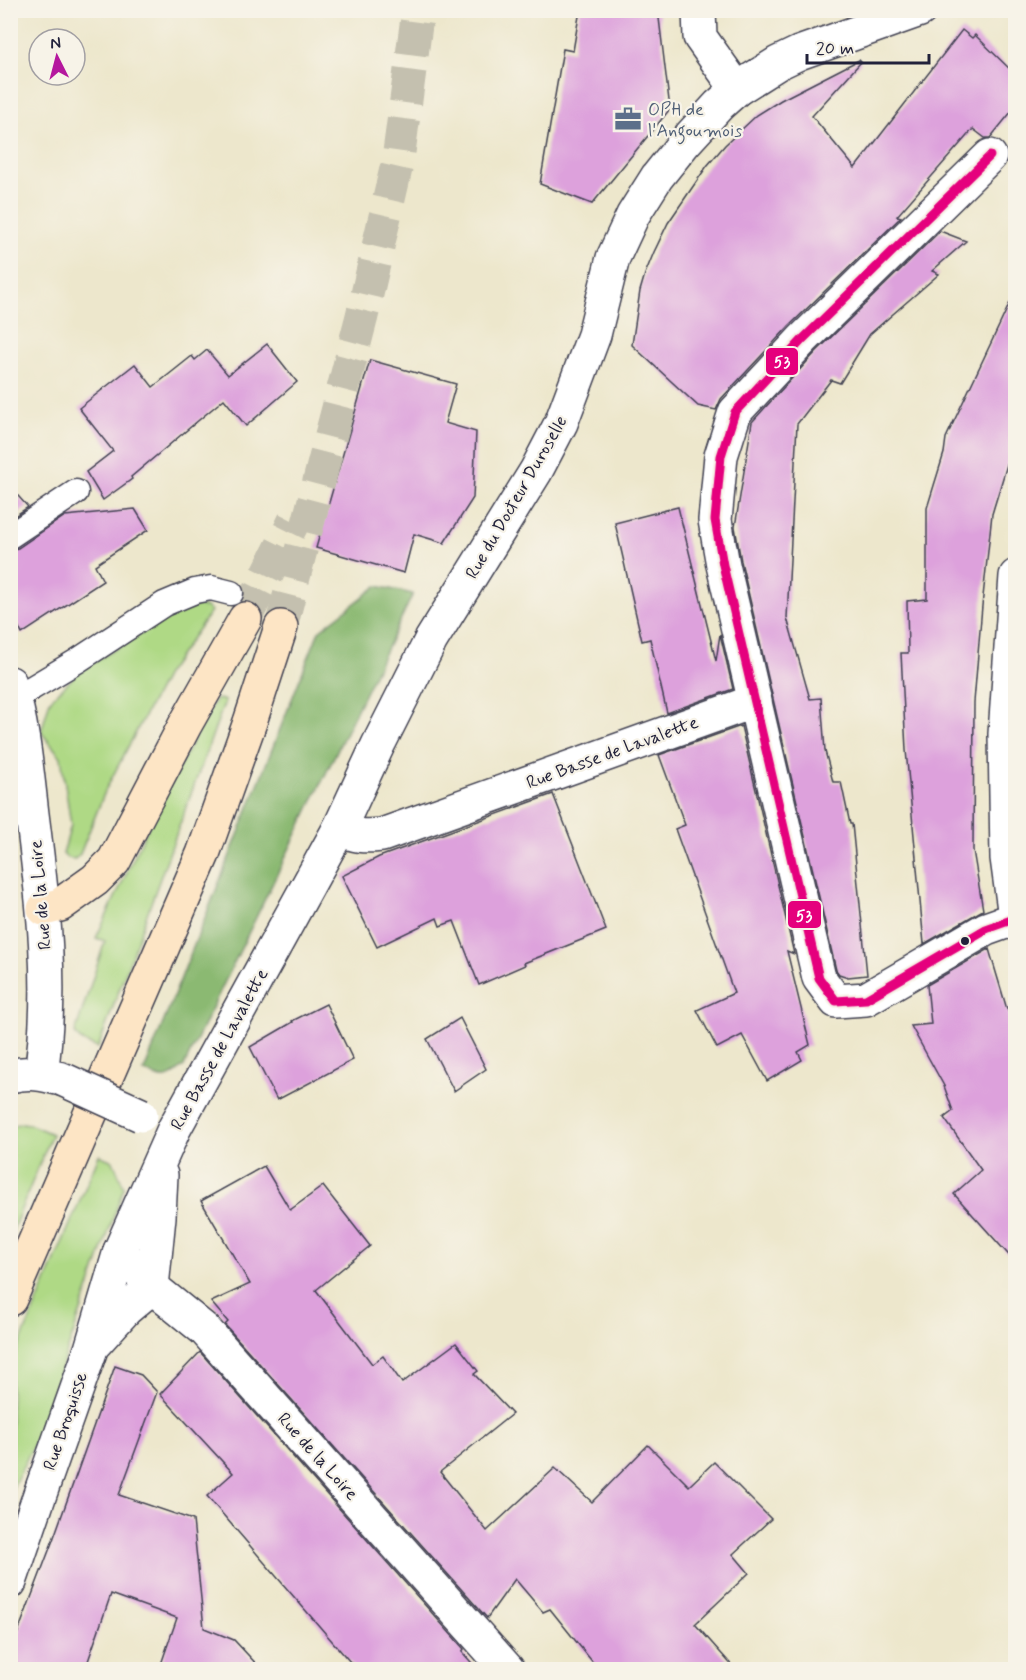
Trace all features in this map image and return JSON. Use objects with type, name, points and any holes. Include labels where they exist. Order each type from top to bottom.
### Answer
[{"type":"main road","points":[[44,909],[60,905],[95,880],[114,861],[185,725],[238,606]]},
{"type":"main road","points":[[10,1299],[203,854],[281,627]]},
{"type":"street","points":[[699,10],[700,37],[736,90]]},
{"type":"street","name":"Rue du Docteur Duroselle","points":[[845,36],[872,10]]},
{"type":"street","name":"Rue du Docteur Duroselle","points":[[339,829],[378,745],[432,640],[536,471],[561,423],[594,335],[613,258],[633,215],[657,177],[685,142],[720,105],[736,90],[778,63],[799,53],[920,10]]},
{"type":"street","points":[[990,156],[803,339],[735,412],[722,456],[715,520],[723,565],[819,978],[836,1001],[866,999],[986,929],[1015,922],[1007,858],[1005,734],[1016,576]]},
{"type":"street","name":"Rue de la Loire","points":[[13,691],[28,774],[44,909],[46,1041],[38,1076]]},
{"type":"street","name":"Rue Basse de Lavalette","points":[[120,1251],[168,1143],[339,829],[354,836],[382,835],[755,700]]},
{"type":"street","points":[[38,1076],[141,1114],[168,1143]]},
{"type":"street","name":"Rue Basse de Lavalette","points":[[152,1287],[168,1143]]},
{"type":"street","name":"Rue de la Loire","points":[[120,1251],[152,1287],[205,1330],[508,1670]]},
{"type":"street","name":"Rue Broquisse","points":[[10,1582],[91,1348],[120,1251]]},
{"type":"street","name":"Rue Broquisse","points":[[91,1348],[126,1309],[152,1287]]},
{"type":"street","name":"Rue Broquisse","points":[[10,1536],[40,1494]]},
{"type":"lane","points":[[10,536],[76,492]]},
{"type":"lane","points":[[13,691],[77,660],[164,604],[195,591],[210,588],[238,606]]},
{"type":"green space","points":[[377,586],[413,594],[184,1066],[165,1078],[144,1071],[319,631]]},
{"type":"green space","points":[[198,606],[206,607],[211,611],[166,675],[106,789],[80,854],[75,859],[67,858],[63,854],[71,825],[61,757],[41,732],[50,700],[82,669],[179,611]]},
{"type":"green space","points":[[215,700],[225,701],[98,1048],[82,1041],[75,1033],[105,941],[96,938],[162,798]]},
{"type":"green space","points":[[22,1123],[52,1134],[11,1234],[11,1126]]},
{"type":"green space","points":[[99,1155],[113,1161],[124,1187],[37,1438],[11,1491],[11,1365]]},
{"type":"building","points":[[580,10],[658,10],[670,109],[592,204],[540,184],[563,49],[573,51]]},
{"type":"building","points":[[962,30],[972,38],[975,35],[1016,75],[1016,106],[990,138],[985,138],[973,129],[897,216],[901,217],[789,326],[721,399],[716,410],[698,406],[632,345],[640,291],[654,252],[668,223],[707,166],[725,145],[757,115],[781,100],[859,60],[861,62],[812,116],[855,168]]},
{"type":"building","points":[[940,231],[966,241],[932,271],[939,274],[870,334],[840,383],[831,380],[797,424],[787,618],[810,699],[821,698],[825,751],[833,782],[841,782],[850,824],[852,824],[867,975],[848,977],[839,974],[836,970],[735,527],[752,422],[816,352]]},
{"type":"building","points":[[1016,290],[1016,435],[992,514],[974,702],[973,850],[983,910],[924,944],[906,750],[901,653],[908,653],[907,601],[927,599],[927,508],[944,453],[946,438]]},
{"type":"building","points":[[267,344],[297,382],[246,426],[224,399],[131,477],[132,479],[103,500],[86,472],[113,451],[79,408],[135,364],[153,387],[192,356],[195,360],[207,350],[228,375]]},
{"type":"building","points":[[370,360],[456,384],[445,423],[476,432],[473,498],[444,543],[414,534],[404,573],[316,548]]},
{"type":"building","points":[[10,487],[28,507],[10,519]]},
{"type":"building","points":[[678,507],[716,661],[720,634],[733,689],[667,713],[650,639],[642,641],[615,523]]},
{"type":"building","points":[[135,509],[148,530],[95,565],[103,581],[22,634],[10,608],[10,550],[18,548],[65,516]]},
{"type":"building","points":[[741,726],[794,954],[787,951],[810,1045],[798,1052],[802,1060],[767,1081],[742,1035],[717,1048],[697,1010],[734,993],[675,829],[685,825],[659,755]]},
{"type":"building","points":[[553,794],[606,930],[524,963],[525,965],[479,985],[454,921],[440,926],[437,918],[377,947],[342,876],[379,857]]},
{"type":"building","points":[[989,949],[1006,1006],[1016,1029],[1016,1263],[954,1194],[981,1170],[944,1118],[953,1111],[944,1086],[911,1026],[931,1024],[927,985]]},
{"type":"building","points":[[326,1004],[353,1060],[277,1100],[250,1047],[292,1021]]},
{"type":"building","points":[[460,1018],[486,1069],[454,1091],[427,1039]]},
{"type":"building","points":[[264,1166],[290,1210],[323,1186],[370,1246],[316,1290],[372,1364],[383,1356],[402,1383],[456,1343],[478,1371],[474,1374],[512,1414],[440,1472],[487,1531],[555,1468],[592,1502],[648,1445],[689,1486],[714,1462],[771,1519],[733,1554],[749,1573],[695,1624],[736,1670],[599,1670],[550,1609],[543,1612],[515,1579],[487,1618],[225,1325],[228,1322],[211,1302],[250,1284],[201,1201]]},
{"type":"building","points":[[200,1352],[464,1649],[462,1652],[478,1670],[357,1670],[207,1496],[233,1473],[160,1394]]},
{"type":"building","points":[[115,1366],[141,1375],[157,1392],[119,1495],[193,1520],[204,1628],[234,1640],[262,1670],[159,1670],[177,1618],[111,1594],[85,1670],[10,1670],[10,1653]]},
{"type":"tunnel","points":[[281,627],[362,316],[398,160],[418,10]]},
{"type":"tunnel","points":[[245,619],[294,521]]},
{"type":"transit line","name":"53","points":[[990,156],[803,339],[735,412],[721,456],[715,520],[723,565],[819,978],[836,1001],[866,999],[986,929],[1014,919]]},
{"type":"place","name":"OPH de l'Angoumois","points":[[628,119]]}]
